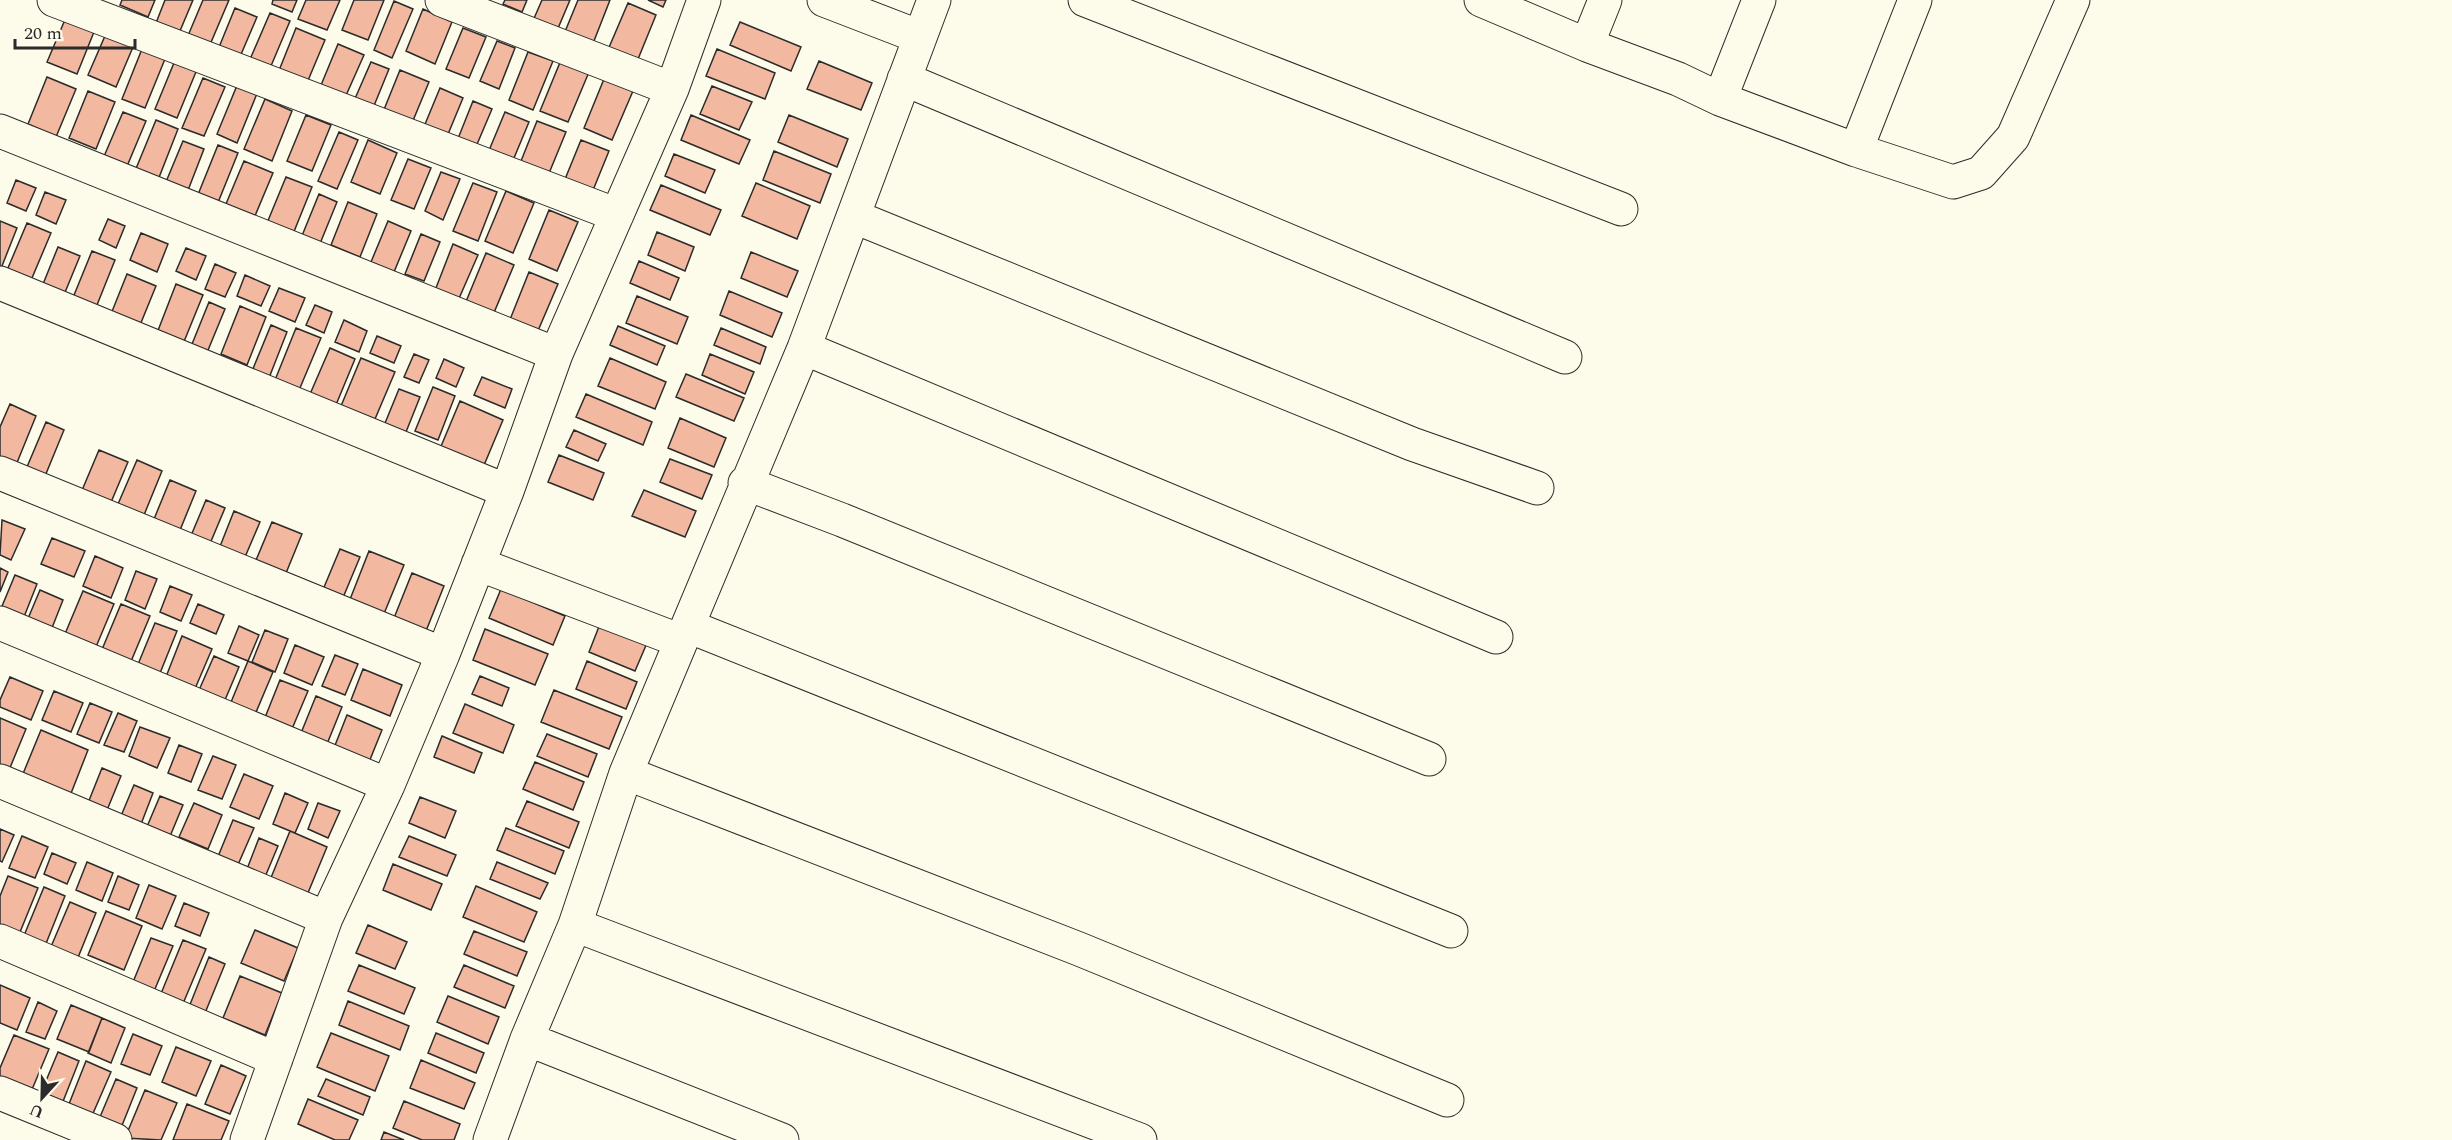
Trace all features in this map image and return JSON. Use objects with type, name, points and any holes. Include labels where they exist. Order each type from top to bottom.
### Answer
[{"type":"street","points":[[54,0],[617,215]]},
{"type":"street","points":[[442,0],[672,89]]},
{"type":"street","points":[[247,1140],[326,918],[388,784],[443,654],[507,491],[556,354],[672,89],[704,0]]},
{"type":"street","points":[[824,0],[920,37]]},
{"type":"street","points":[[490,1140],[527,1039],[575,925],[626,773],[745,483],[804,348],[855,217],[934,0]]},
{"type":"street","points":[[1085,0],[1621,209]]},
{"type":"street","points":[[1481,0],[1587,45],[1678,79],[1720,99],[1856,150],[1953,182],[1981,173],[2013,137],[2073,0]]},
{"type":"street","points":[[1587,45],[1605,0]]},
{"type":"street","points":[[1720,99],[1759,0]]},
{"type":"street","points":[[1856,150],[1915,0]]},
{"type":"street","points":[[904,79],[1565,357]]},
{"type":"street","points":[[0,131],[556,354]]},
{"type":"street","points":[[855,217],[1144,332],[1412,444],[1537,488]]},
{"type":"street","points":[[0,283],[507,491]]},
{"type":"street","points":[[804,348],[1496,637]]},
{"type":"street","points":[[0,473],[443,654]]},
{"type":"street","points":[[745,483],[842,519],[1429,759]]},
{"type":"street","points":[[478,564],[685,633],[1451,931]]},
{"type":"street","points":[[0,623],[388,784]]},
{"type":"street","points":[[626,773],[1079,949],[1447,1100]]},
{"type":"street","points":[[0,781],[326,918]]},
{"type":"street","points":[[575,925],[1140,1140]]},
{"type":"street","points":[[0,942],[276,1059]]},
{"type":"street","points":[[527,1039],[782,1140]]},
{"type":"street","points":[[0,1093],[115,1140]]},
{"type":"building","points":[[122,0],[155,0],[148,17],[120,5]]},
{"type":"building","points":[[165,0],[193,0],[177,38],[154,28]]},
{"type":"building","points":[[203,0],[229,0],[209,47],[187,38]]},
{"type":"building","points":[[273,0],[297,0],[292,12],[272,4]]},
{"type":"building","points":[[306,0],[340,0],[327,30],[298,19]]},
{"type":"building","points":[[354,0],[384,0],[368,40],[342,30]]},
{"type":"building","points":[[505,0],[527,0],[522,12],[503,4]]},
{"type":"building","points":[[542,0],[570,0],[556,33],[532,23]]},
{"type":"building","points":[[578,0],[610,0],[592,46],[564,34]]},
{"type":"building","points":[[648,0],[666,0],[663,7]]},
{"type":"building","points":[[394,1],[413,9],[392,58],[374,50]]},
{"type":"building","points":[[628,3],[656,15],[636,64],[607,52]]},
{"type":"building","points":[[235,8],[257,17],[236,66],[215,57]]},
{"type":"building","points":[[423,9],[452,22],[435,64],[406,51]]},
{"type":"building","points":[[270,13],[290,21],[268,73],[248,64]]},
{"type":"building","points":[[67,15],[96,27],[77,74],[47,62]]},
{"type":"building","points":[[740,22],[801,47],[791,71],[730,45]]},
{"type":"building","points":[[296,28],[325,40],[304,90],[276,78]]},
{"type":"building","points":[[463,28],[486,37],[469,78],[446,69]]},
{"type":"building","points":[[108,29],[136,40],[116,87],[88,75]]},
{"type":"building","points":[[497,41],[515,48],[499,89],[480,81]]},
{"type":"building","points":[[338,44],[364,55],[344,100],[319,90]]},
{"type":"building","points":[[142,49],[165,59],[145,108],[122,99]]},
{"type":"building","points":[[717,49],[775,73],[765,99],[706,76]]},
{"type":"building","points":[[528,52],[553,61],[533,110],[509,100]]},
{"type":"building","points":[[176,58],[198,67],[177,118],[155,109]]},
{"type":"building","points":[[561,60],[589,72],[568,122],[540,111]]},
{"type":"building","points":[[819,61],[872,83],[861,110],[807,89]]},
{"type":"building","points":[[371,62],[389,69],[369,118],[350,110]]},
{"type":"building","points":[[400,70],[429,82],[412,123],[383,112]]},
{"type":"building","points":[[47,77],[76,89],[56,137],[28,124]]},
{"type":"building","points":[[203,78],[225,87],[204,136],[182,128]]},
{"type":"building","points":[[604,79],[633,91],[612,140],[584,128]]},
{"type":"building","points":[[238,83],[258,91],[237,143],[217,134]]},
{"type":"building","points":[[712,86],[752,102],[739,130],[700,114]]},
{"type":"building","points":[[440,88],[463,98],[446,139],[423,129]]},
{"type":"building","points":[[88,91],[115,102],[96,149],[69,138]]},
{"type":"building","points":[[265,99],[292,111],[272,161],[244,149]]},
{"type":"building","points":[[473,101],[492,109],[475,149],[457,141]]},
{"type":"building","points":[[123,112],[146,121],[125,171],[102,161]]},
{"type":"building","points":[[505,112],[529,122],[509,170],[485,160]]},
{"type":"building","points":[[306,115],[331,125],[312,171],[287,161]]},
{"type":"building","points":[[691,115],[750,140],[739,164],[681,140]]},
{"type":"building","points":[[789,115],[848,139],[837,167],[778,142]]},
{"type":"building","points":[[156,120],[178,129],[158,180],[135,171]]},
{"type":"building","points":[[537,121],[566,132],[545,183],[517,171]]},
{"type":"building","points":[[339,132],[358,140],[337,189],[318,181]]},
{"type":"building","points":[[368,140],[397,153],[380,194],[351,182]]},
{"type":"building","points":[[581,140],[609,151],[589,200],[561,189]]},
{"type":"building","points":[[183,141],[204,149],[185,198],[163,189]]},
{"type":"building","points":[[218,145],[238,153],[217,205],[197,197]]},
{"type":"building","points":[[774,151],[831,174],[820,203],[763,180]]},
{"type":"building","points":[[674,154],[715,170],[705,193],[665,176]]},
{"type":"building","points":[[408,159],[431,168],[414,209],[391,200]]},
{"type":"building","points":[[244,161],[273,173],[252,223],[223,211]]},
{"type":"building","points":[[441,172],[460,179],[443,220],[425,211]]},
{"type":"building","points":[[286,177],[312,187],[293,234],[267,223]]},
{"type":"building","points":[[16,180],[36,188],[26,211],[7,203]]},
{"type":"building","points":[[473,183],[497,192],[478,241],[453,231]]},
{"type":"building","points":[[756,183],[810,206],[797,239],[742,216]]},
{"type":"building","points":[[661,185],[721,210],[710,235],[650,210]]},
{"type":"building","points":[[506,191],[534,203],[513,253],[485,241]]},
{"type":"building","points":[[45,192],[66,200],[56,224],[36,215]]},
{"type":"building","points":[[319,194],[337,202],[317,251],[299,243]]},
{"type":"building","points":[[348,202],[377,214],[360,257],[331,245]]},
{"type":"building","points":[[549,210],[578,222],[557,271],[529,259]]},
{"type":"building","points":[[108,219],[125,226],[116,248],[99,240]]},
{"type":"building","points":[[0,221],[17,228],[0,271]]},
{"type":"building","points":[[388,221],[411,231],[394,272],[371,262]]},
{"type":"building","points":[[27,223],[51,233],[29,285],[5,275]]},
{"type":"building","points":[[657,232],[694,247],[685,271],[648,255]]},
{"type":"building","points":[[141,233],[168,244],[157,272],[130,260]]},
{"type":"building","points":[[421,234],[440,242],[424,281],[405,274]]},
{"type":"building","points":[[453,244],[478,255],[457,303],[434,293]]},
{"type":"building","points":[[58,247],[80,256],[61,302],[39,294]]},
{"type":"building","points":[[186,248],[206,256],[196,280],[176,271]]},
{"type":"building","points":[[92,251],[115,260],[95,310],[72,300]]},
{"type":"building","points":[[751,252],[798,271],[787,297],[741,278]]},
{"type":"building","points":[[486,253],[514,265],[493,315],[465,304]]},
{"type":"building","points":[[639,261],[679,278],[670,300],[630,283]]},
{"type":"building","points":[[215,264],[236,273],[225,297],[205,289]]},
{"type":"building","points":[[529,272],[558,284],[537,333],[509,322]]},
{"type":"building","points":[[127,274],[156,286],[138,330],[109,319]]},
{"type":"building","points":[[245,275],[270,286],[261,306],[237,296]]},
{"type":"building","points":[[176,284],[203,295],[183,344],[157,333]]},
{"type":"building","points":[[279,288],[305,298],[295,322],[269,311]]},
{"type":"building","points":[[729,291],[782,313],[772,337],[720,315]]},
{"type":"building","points":[[637,296],[688,317],[677,344],[626,323]]},
{"type":"building","points":[[209,302],[225,309],[206,355],[190,349]]},
{"type":"building","points":[[315,305],[332,312],[324,333],[306,325]]},
{"type":"building","points":[[240,306],[266,317],[247,365],[221,354]]},
{"type":"building","points":[[344,320],[367,331],[359,352],[335,342]]},
{"type":"building","points":[[271,325],[287,332],[267,383],[250,376]]},
{"type":"building","points":[[618,326],[665,346],[657,365],[610,345]]},
{"type":"building","points":[[296,328],[321,338],[297,395],[273,385]]},
{"type":"building","points":[[721,328],[766,347],[760,364],[714,345]]},
{"type":"building","points":[[377,336],[401,346],[394,363],[370,353]]},
{"type":"building","points":[[330,348],[355,359],[333,412],[307,401]]},
{"type":"building","points":[[414,354],[429,360],[419,383],[404,377]]},
{"type":"building","points":[[710,354],[754,372],[745,394],[702,375]]},
{"type":"building","points":[[361,358],[395,372],[375,419],[341,406]]},
{"type":"building","points":[[610,358],[666,382],[655,409],[598,386]]},
{"type":"building","points":[[444,359],[464,368],[456,387],[436,378]]},
{"type":"building","points":[[686,374],[744,398],[734,421],[676,397]]},
{"type":"building","points":[[482,377],[512,389],[505,408],[474,395]]},
{"type":"building","points":[[433,387],[455,396],[438,440],[415,431]]},
{"type":"building","points":[[399,389],[420,397],[404,437],[383,428]]},
{"type":"building","points":[[586,394],[652,422],[643,445],[576,417]]},
{"type":"building","points":[[460,401],[503,420],[482,470],[439,451]]},
{"type":"building","points":[[10,404],[36,416],[14,470],[0,464],[0,427]]},
{"type":"building","points":[[680,418],[726,438],[714,467],[668,448]]},
{"type":"building","points":[[46,422],[64,430],[43,481],[24,474]]},
{"type":"building","points":[[574,430],[606,444],[598,461],[566,447]]},
{"type":"building","points":[[99,450],[128,462],[109,507],[80,495]]},
{"type":"building","points":[[559,455],[604,473],[593,500],[548,482]]},
{"type":"building","points":[[670,459],[712,475],[702,499],[660,482]]},
{"type":"building","points":[[137,460],[162,471],[144,515],[118,504]]},
{"type":"building","points":[[170,480],[196,491],[178,535],[152,524]]},
{"type":"building","points":[[644,490],[696,511],[685,537],[632,516]]},
{"type":"building","points":[[206,500],[225,508],[209,546],[190,538]]},
{"type":"building","points":[[234,511],[260,522],[242,564],[217,554]]},
{"type":"building","points":[[2,520],[25,529],[11,560],[0,555]]},
{"type":"building","points":[[272,522],[302,534],[284,578],[254,565]]},
{"type":"building","points":[[52,538],[85,551],[74,577],[41,564]]},
{"type":"building","points":[[340,549],[360,557],[342,600],[322,592]]},
{"type":"building","points":[[369,551],[404,565],[381,621],[347,607]]},
{"type":"building","points":[[95,556],[123,568],[111,598],[83,586]]},
{"type":"building","points":[[0,568],[8,572],[0,592]]},
{"type":"building","points":[[136,571],[157,579],[145,609],[125,600]]},
{"type":"building","points":[[412,573],[444,586],[424,636],[392,623]]},
{"type":"building","points":[[15,575],[37,584],[20,627],[0,611]]},
{"type":"building","points":[[170,586],[192,595],[181,621],[160,612]]},
{"type":"building","points":[[501,589],[565,616],[553,645],[489,618]]},
{"type":"building","points":[[40,590],[63,600],[48,638],[24,628]]},
{"type":"building","points":[[83,591],[114,604],[93,654],[62,641]]},
{"type":"building","points":[[121,604],[150,616],[127,671],[98,659]]},
{"type":"building","points":[[198,604],[224,615],[216,634],[190,623]]},
{"type":"building","points":[[155,623],[177,631],[156,683],[134,674]]},
{"type":"building","points":[[600,624],[647,643],[635,671],[589,652]]},
{"type":"building","points":[[239,626],[259,635],[248,661],[228,653]]},
{"type":"building","points":[[485,629],[548,654],[535,685],[473,660]]},
{"type":"building","points":[[265,630],[288,639],[275,672],[252,662]]},
{"type":"building","points":[[182,636],[212,649],[191,698],[162,687]]},
{"type":"building","points":[[295,645],[324,657],[312,685],[284,673]]},
{"type":"building","points":[[335,655],[358,664],[345,695],[322,686]]},
{"type":"building","points":[[214,656],[239,667],[222,707],[196,697]]},
{"type":"building","points":[[248,661],[273,672],[254,717],[229,707]]},
{"type":"building","points":[[587,661],[637,682],[626,709],[576,689]]},
{"type":"building","points":[[363,669],[402,685],[390,716],[351,700]]},
{"type":"building","points":[[480,676],[509,688],[502,706],[472,694]]},
{"type":"building","points":[[10,677],[43,691],[31,720],[0,707],[0,700]]},
{"type":"building","points":[[280,680],[308,691],[289,736],[262,725]]},
{"type":"building","points":[[554,690],[622,717],[609,749],[541,722]]},
{"type":"building","points":[[54,691],[83,703],[71,732],[42,720]]},
{"type":"building","points":[[316,696],[342,707],[325,749],[299,738]]},
{"type":"building","points":[[90,703],[112,712],[99,743],[77,734]]},
{"type":"building","points":[[465,704],[514,725],[503,753],[453,733]]},
{"type":"building","points":[[118,713],[137,721],[124,752],[104,745]]},
{"type":"building","points":[[347,715],[382,730],[365,772],[330,758]]},
{"type":"building","points":[[0,718],[26,729],[7,775],[0,772]]},
{"type":"building","points":[[140,727],[170,738],[157,768],[129,756]]},
{"type":"building","points":[[41,730],[88,750],[68,801],[20,781]]},
{"type":"building","points":[[547,734],[597,754],[588,777],[537,756]]},
{"type":"building","points":[[442,736],[482,753],[474,773],[434,757]]},
{"type":"building","points":[[179,745],[202,754],[191,782],[168,773]]},
{"type":"building","points":[[213,756],[236,765],[222,799],[198,790]]},
{"type":"building","points":[[535,762],[584,782],[573,810],[523,789]]},
{"type":"building","points":[[102,768],[121,776],[105,815],[86,808]]},
{"type":"building","points":[[244,774],[273,786],[259,819],[230,807]]},
{"type":"building","points":[[134,785],[153,793],[138,832],[118,823]]},
{"type":"building","points":[[285,793],[308,803],[295,833],[273,824]]},
{"type":"building","points":[[160,796],[183,805],[166,846],[143,836]]},
{"type":"building","points":[[420,797],[456,811],[445,838],[409,823]]},
{"type":"building","points":[[527,801],[579,822],[569,848],[516,826]]},
{"type":"building","points":[[194,803],[222,815],[208,849],[179,837]]},
{"type":"building","points":[[318,803],[340,811],[328,838],[308,829]]},
{"type":"building","points":[[233,820],[254,828],[237,867],[217,859]]},
{"type":"building","points":[[506,828],[564,851],[555,874],[497,850]]},
{"type":"building","points":[[0,829],[14,835],[2,862],[0,861]]},
{"type":"building","points":[[290,831],[327,847],[305,900],[268,885]]},
{"type":"building","points":[[22,836],[48,847],[35,878],[9,868]]},
{"type":"building","points":[[409,836],[456,855],[447,876],[399,857]]},
{"type":"building","points":[[259,838],[278,846],[265,877],[247,869]]},
{"type":"building","points":[[52,853],[76,863],[67,884],[44,874]]},
{"type":"building","points":[[87,862],[113,873],[102,901],[76,890]]},
{"type":"building","points":[[497,862],[548,883],[540,899],[490,879]]},
{"type":"building","points":[[393,864],[442,884],[431,910],[383,890]]},
{"type":"building","points":[[8,876],[38,888],[18,937],[0,930],[0,896]]},
{"type":"building","points":[[118,876],[139,885],[129,910],[108,902]]},
{"type":"building","points":[[149,885],[176,896],[162,929],[136,918]]},
{"type":"building","points":[[476,886],[537,912],[524,942],[463,917]]},
{"type":"building","points":[[44,887],[65,896],[45,946],[23,938]]},
{"type":"building","points":[[70,902],[96,913],[77,960],[50,949]]},
{"type":"building","points":[[184,903],[209,913],[200,936],[175,926]]},
{"type":"building","points":[[106,911],[142,926],[124,970],[88,955]]},
{"type":"building","points":[[368,925],[407,942],[395,969],[356,953]]},
{"type":"building","points":[[255,930],[298,948],[284,981],[241,963]]},
{"type":"building","points":[[474,931],[527,952],[517,976],[464,954]]},
{"type":"building","points":[[151,938],[173,946],[152,996],[131,987]]},
{"type":"building","points":[[183,940],[206,949],[182,1006],[160,996]]},
{"type":"building","points":[[209,957],[225,964],[203,1018],[187,1012]]},
{"type":"building","points":[[359,965],[415,988],[404,1014],[348,991]]},
{"type":"building","points":[[464,965],[514,986],[505,1008],[454,987]]},
{"type":"building","points":[[240,976],[282,993],[265,1035],[223,1018]]},
{"type":"building","points":[[0,985],[30,998],[17,1030],[0,1023]]},
{"type":"building","points":[[448,996],[499,1017],[488,1044],[437,1022]]},
{"type":"building","points":[[348,1001],[409,1026],[400,1050],[339,1025]]},
{"type":"building","points":[[38,1002],[57,1011],[45,1039],[26,1032]]},
{"type":"building","points":[[71,1005],[102,1018],[89,1052],[57,1039]]},
{"type":"building","points":[[102,1018],[125,1028],[111,1063],[88,1053]]},
{"type":"building","points":[[331,1033],[389,1056],[375,1091],[317,1067]]},
{"type":"building","points":[[436,1033],[484,1053],[476,1073],[428,1053]]},
{"type":"building","points":[[133,1034],[162,1046],[150,1075],[121,1064]]},
{"type":"building","points":[[14,1035],[49,1049],[28,1099],[0,1087],[0,1068]]},
{"type":"building","points":[[176,1047],[211,1061],[196,1096],[162,1082]]},
{"type":"building","points":[[58,1052],[79,1061],[60,1109],[38,1100]]},
{"type":"building","points":[[421,1060],[475,1083],[464,1109],[410,1088]]},
{"type":"building","points":[[86,1061],[111,1072],[91,1118],[67,1109]]},
{"type":"building","points":[[221,1065],[246,1076],[230,1114],[205,1104]]},
{"type":"building","points":[[116,1079],[137,1088],[119,1133],[97,1124]]},
{"type":"building","points":[[326,1079],[370,1097],[363,1115],[318,1096]]},
{"type":"building","points":[[145,1090],[177,1103],[161,1140],[125,1138]]},
{"type":"building","points":[[308,1099],[358,1120],[349,1140],[335,1140],[298,1124]]},
{"type":"building","points":[[404,1101],[460,1124],[454,1140],[422,1140],[393,1128]]},
{"type":"building","points":[[187,1104],[229,1121],[221,1140],[173,1140]]},
{"type":"building","points":[[384,1132],[404,1140],[381,1140]]}]
